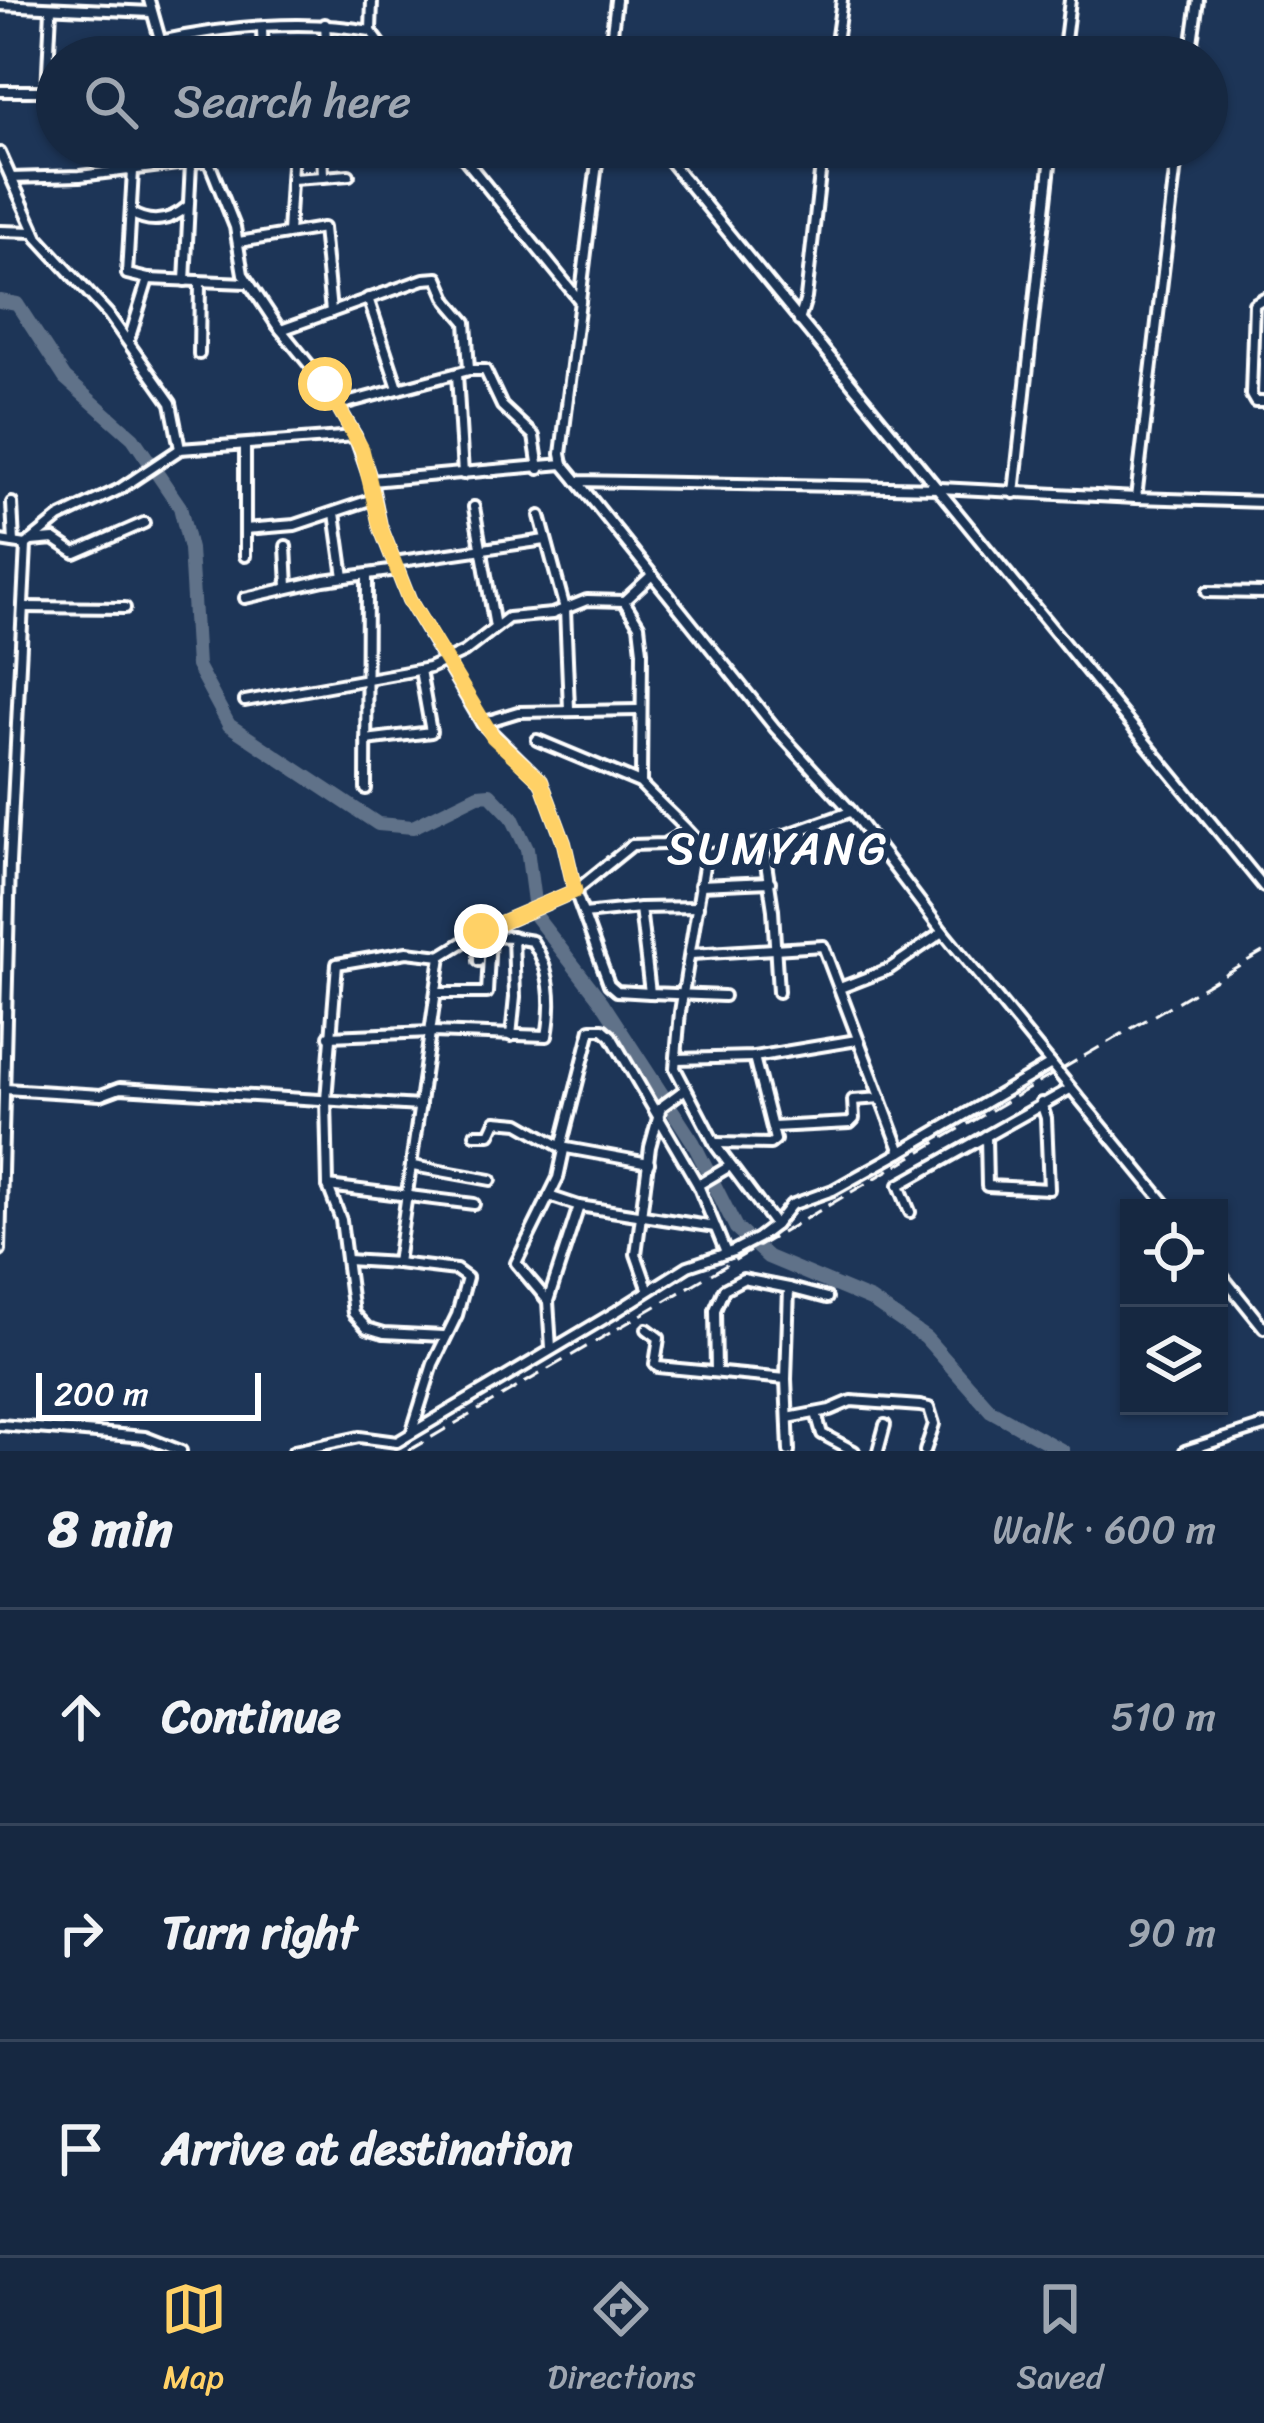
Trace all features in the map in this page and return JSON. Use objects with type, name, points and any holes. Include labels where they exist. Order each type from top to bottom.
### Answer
[{"type":"street","points":[[149,0],[158,36]]},
{"type":"street","points":[[372,0],[375,36]]},
{"type":"street","points":[[612,36],[616,0]]},
{"type":"street","points":[[837,36],[842,0]]},
{"type":"street","points":[[1066,36],[1070,0]]},
{"type":"street","points":[[1193,36],[1198,0]]},
{"type":"street","points":[[0,5],[151,12]]},
{"type":"street","points":[[47,6],[49,36]]},
{"type":"street","points":[[186,36],[325,23],[371,31]]},
{"type":"street","points":[[325,23],[326,36]]},
{"type":"street","points":[[262,29],[262,36]]},
{"type":"street","points":[[0,91],[36,91]]},
{"type":"street","points":[[0,153],[35,232],[128,341],[172,403],[180,449]]},
{"type":"street","points":[[5,172],[157,168]]},
{"type":"street","points":[[185,281],[191,168]]},
{"type":"street","points":[[213,168],[248,283],[339,405],[355,436],[409,600],[482,722],[541,781],[564,843],[572,893],[609,984],[616,991],[724,996]]},
{"type":"street","points":[[288,233],[292,168]]},
{"type":"street","points":[[322,168],[322,177]]},
{"type":"street","points":[[472,168],[581,302]]},
{"type":"street","points":[[596,168],[563,464],[775,728],[851,811],[1161,1199]]},
{"type":"street","points":[[675,168],[1264,887]]},
{"type":"street","points":[[799,321],[806,298],[821,168]]},
{"type":"street","points":[[1014,493],[1050,168]]},
{"type":"street","points":[[1136,497],[1175,168]]},
{"type":"street","points":[[131,171],[127,274],[248,283]]},
{"type":"street","points":[[292,179],[349,175]]},
{"type":"street","points":[[131,213],[166,219],[189,205]]},
{"type":"street","points":[[239,242],[324,229],[331,312]]},
{"type":"street","points":[[0,231],[35,232]]},
{"type":"street","points":[[281,330],[424,279],[440,278],[448,302],[467,326],[470,370]]},
{"type":"street","points":[[128,341],[148,279]]},
{"type":"street","points":[[199,354],[200,283]]},
{"type":"street","points":[[368,298],[398,388]]},
{"type":"street","points":[[1264,298],[1254,304],[1250,395],[1255,402],[1264,402]]},
{"type":"street","points":[[1252,328],[1264,327]]},
{"type":"street","points":[[339,405],[470,370],[487,372],[502,406],[531,432],[538,469]]},
{"type":"street","points":[[457,374],[464,474]]},
{"type":"street","points":[[0,1250],[5,861],[28,543],[59,518],[139,478],[180,449],[355,436]]},
{"type":"street","points":[[245,447],[245,556]]},
{"type":"street","points":[[371,481],[563,464]]},
{"type":"street","points":[[577,481],[940,488],[1264,502]]},
{"type":"street","points":[[245,529],[295,525],[374,499]]},
{"type":"street","points":[[12,503],[14,544]]},
{"type":"street","points":[[474,507],[495,627]]},
{"type":"street","points":[[335,513],[344,577]]},
{"type":"street","points":[[540,516],[565,609],[569,709]]},
{"type":"street","points":[[0,542],[53,539],[75,553],[144,523]]},
{"type":"street","points":[[244,598],[367,576],[481,548],[545,540]]},
{"type":"street","points":[[286,546],[287,587]]},
{"type":"street","points":[[245,701],[420,670],[445,662],[508,618],[536,617],[593,599],[624,601],[652,575]]},
{"type":"street","points":[[366,790],[367,576]]},
{"type":"street","points":[[1208,592],[1264,593]]},
{"type":"street","points":[[624,601],[640,628],[641,784]]},
{"type":"street","points":[[22,607],[125,608]]},
{"type":"street","points":[[366,740],[431,732],[420,670]]},
{"type":"street","points":[[482,722],[518,712],[639,710]]},
{"type":"street","points":[[537,740],[641,784],[686,832],[702,842],[706,854],[675,1068],[680,1092],[775,1226]]},
{"type":"street","points":[[706,854],[764,843],[851,811]]},
{"type":"street","points":[[443,1336],[367,1328],[353,1313],[341,1220],[328,1186],[328,1036],[339,963],[407,952],[441,956],[572,893],[632,845],[664,844],[686,832]]},
{"type":"street","points":[[764,843],[778,992]]},
{"type":"street","points":[[700,886],[770,882]]},
{"type":"street","points":[[640,908],[650,993]]},
{"type":"street","points":[[584,914],[698,908]]},
{"type":"street","points":[[841,988],[889,969],[943,932]]},
{"type":"street","points":[[328,1036],[432,1032],[547,1036],[550,1006],[541,954],[532,941],[484,933]]},
{"type":"street","points":[[479,961],[484,933]]},
{"type":"street","points":[[439,993],[487,993],[484,933]]},
{"type":"street","points":[[511,1036],[514,938]]},
{"type":"street","points":[[691,954],[823,946],[901,1152]]},
{"type":"street","points":[[397,1263],[441,956]]},
{"type":"street","points":[[548,1301],[516,1263],[558,1178],[587,1036],[597,1027],[611,1036],[699,1184],[730,1252]]},
{"type":"street","points":[[676,1059],[754,1057],[857,1040]]},
{"type":"street","points":[[714,1143],[770,1144],[776,1137],[754,1057]]},
{"type":"street","points":[[294,1451],[359,1437],[391,1444],[648,1288],[705,1258],[758,1238],[775,1226],[791,1204],[860,1177],[1051,1064]]},
{"type":"street","points":[[3,1092],[100,1095],[120,1088],[420,1106]]},
{"type":"street","points":[[910,1212],[898,1188],[908,1180],[1070,1088]]},
{"type":"street","points":[[648,1288],[636,1254],[656,1118],[680,1092]]},
{"type":"street","points":[[773,1127],[850,1123],[853,1100],[881,1098]]},
{"type":"street","points":[[986,1135],[987,1186],[1048,1189],[1046,1118],[1041,1103]]},
{"type":"street","points":[[476,1134],[490,1135],[496,1121],[519,1123],[561,1147],[649,1163]]},
{"type":"street","points":[[413,1166],[490,1180]]},
{"type":"street","points":[[699,1184],[729,1166]]},
{"type":"street","points":[[328,1186],[474,1204]]},
{"type":"street","points":[[549,1196],[579,1206],[716,1227]]},
{"type":"street","points":[[551,1348],[548,1301],[579,1206]]},
{"type":"street","points":[[347,1261],[456,1270],[467,1278],[412,1432]]},
{"type":"street","points":[[716,1372],[715,1310],[724,1289],[743,1279],[826,1298]]},
{"type":"street","points":[[1228,1283],[1264,1328]]},
{"type":"street","points":[[789,1288],[789,1451]]},
{"type":"street","points":[[647,1329],[659,1338],[658,1367],[786,1379]]},
{"type":"street","points":[[788,1418],[851,1401],[929,1408],[934,1424],[925,1451]]},
{"type":"street","points":[[816,1413],[822,1434],[854,1451]]},
{"type":"street","points":[[0,1425],[145,1437],[181,1451]]},
{"type":"street","points":[[878,1451],[885,1426]]},
{"type":"street","points":[[1185,1451],[1264,1426]]},
{"type":"waterway","points":[[0,301],[17,304],[65,378],[133,438],[180,507],[190,549],[197,666],[229,725],[378,824],[413,827],[478,795],[490,794],[512,817],[527,849],[536,917],[602,1002],[693,1142],[736,1228],[768,1257],[871,1300],[926,1338],[991,1411],[1063,1451]]},
{"type":"railway","points":[[408,1451],[1264,951]]},
{"type":"district","name":"SUMYANG","points":[[778,848]]},
{"type":"route","points":[[325,384],[362,449],[380,526],[409,600],[482,722],[541,781],[564,843],[575,891],[481,931]]}]
